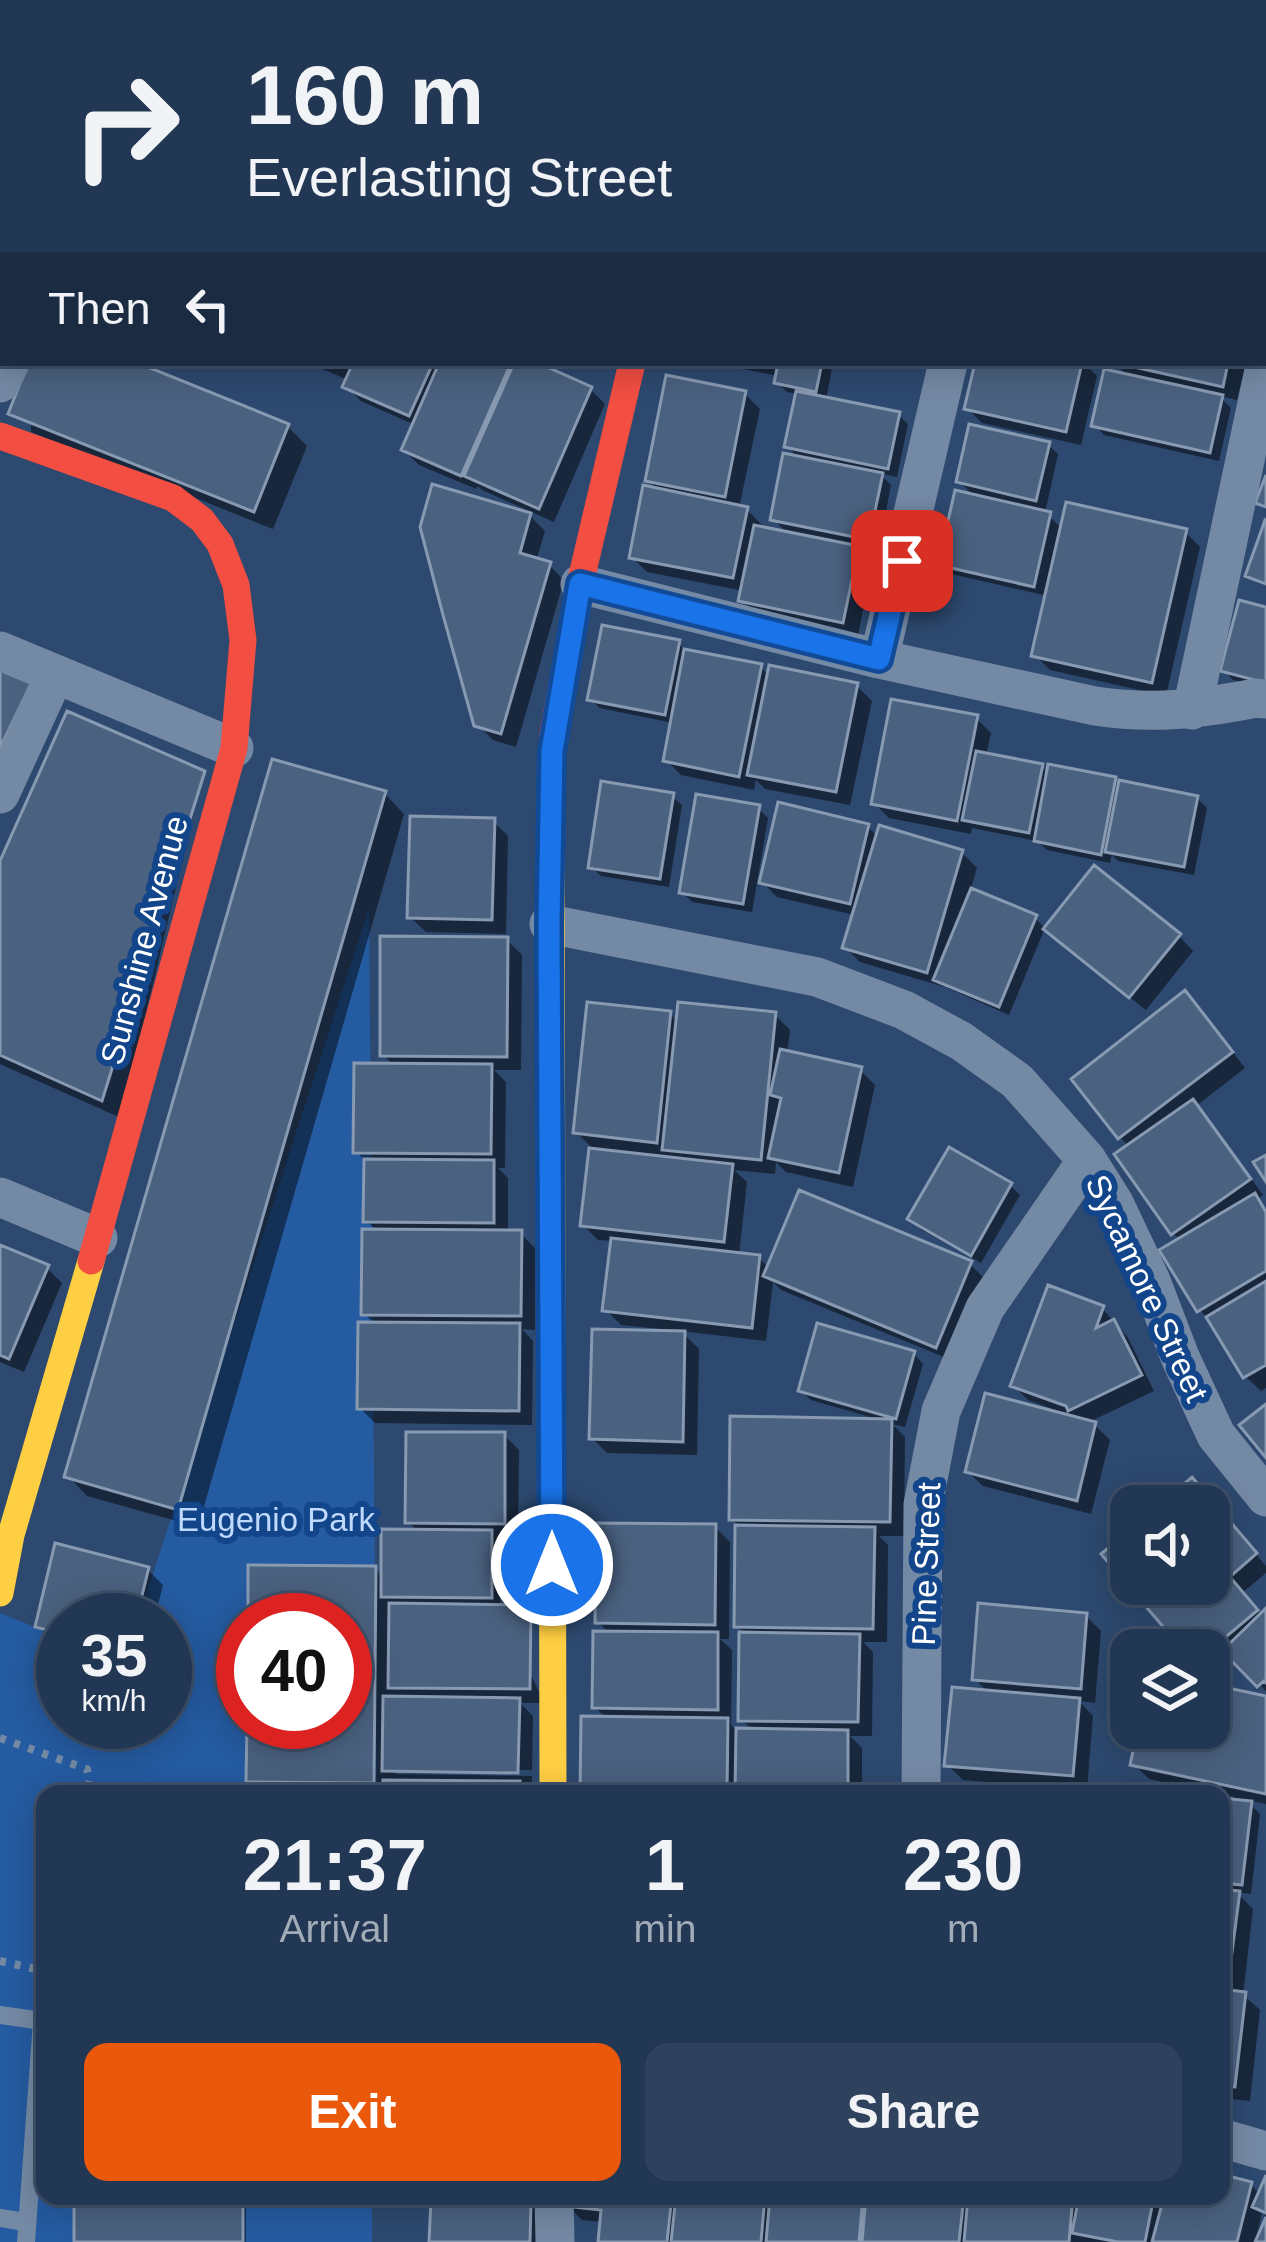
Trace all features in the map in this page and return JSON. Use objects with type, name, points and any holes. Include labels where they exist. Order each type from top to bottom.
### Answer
[{"type":"street","points":[[553,1785],[549,924],[553,734],[580,584],[631,366]]},
{"type":"street","points":[[879,659],[947,366]]},
{"type":"street","points":[[1192,710],[1265,366]]},
{"type":"street","name":"Sunshine Avenue","points":[[0,436],[173,498],[202,520],[220,544],[236,584],[243,640],[234,748],[98,1238],[6,1532],[0,1593]]},
{"type":"street","points":[[580,584],[879,659],[1108,708],[1192,710],[1266,699]]},
{"type":"street","points":[[0,651],[234,748]]},
{"type":"street","points":[[0,794],[55,674]]},
{"type":"street","name":"Sycamore Street","points":[[549,924],[818,977],[904,1010],[962,1042],[1017,1081],[1087,1160],[1114,1203],[1216,1435],[1266,1497]]},
{"type":"street","name":"Pine Street","points":[[922,1785],[923,1504],[941,1411],[985,1308],[1087,1160]]},
{"type":"street","points":[[0,1198],[98,1238]]},
{"type":"street","points":[[1230,2140],[1266,2148]]},
{"type":"street","points":[[554,2205],[554,2242]]},
{"type":"lane","points":[[0,2015],[36,2020]]},
{"type":"lane","points":[[0,2218],[26,2232],[36,2100]]},
{"type":"path","points":[[0,1738],[87,1769],[89,1785]]},
{"type":"path","points":[[0,1961],[36,1969]]},
{"type":"green space","name":"Eugenio Park","points":[[369,908],[377,1785],[36,1785],[36,2205],[372,2205],[372,2242],[0,2242],[0,1613],[35,1627],[36,1749],[192,1749],[192,1593],[147,1593]]},
{"type":"building","points":[[27,366],[145,366],[289,424],[254,512],[8,414]]},
{"type":"building","points":[[352,366],[432,366],[409,416],[342,387]]},
{"type":"building","points":[[438,366],[510,366],[461,476],[401,450]]},
{"type":"building","points":[[513,366],[545,366],[592,387],[539,509],[464,476]]},
{"type":"building","points":[[777,366],[821,366],[816,392],[774,383]]},
{"type":"building","points":[[974,366],[1081,366],[1066,432],[964,409]]},
{"type":"building","points":[[1129,366],[1227,366],[1223,387]]},
{"type":"building","points":[[1104,369],[1223,395],[1210,453],[1091,426]]},
{"type":"building","points":[[666,375],[746,391],[725,497],[645,481]]},
{"type":"building","points":[[796,391],[900,412],[888,469],[784,447]]},
{"type":"building","points":[[969,424],[1050,442],[1036,501],[956,482]]},
{"type":"building","points":[[783,453],[883,473],[869,540],[770,520]]},
{"type":"building","points":[[1266,475],[1266,507],[1255,503]]},
{"type":"building","points":[[432,484],[531,513],[520,553],[551,562],[501,734],[474,726],[443,615],[420,527]]},
{"type":"building","points":[[643,485],[748,507],[733,578],[629,558]]},
{"type":"building","points":[[955,490],[1051,512],[1034,587],[938,565]]},
{"type":"building","points":[[1066,502],[1187,529],[1152,683],[1031,656]]},
{"type":"building","points":[[1266,521],[1266,584],[1245,576]]},
{"type":"building","points":[[754,525],[859,546],[843,623],[738,601]]},
{"type":"building","points":[[1239,600],[1266,607],[1266,683],[1220,671]]},
{"type":"building","points":[[602,625],[680,640],[665,715],[587,700]]},
{"type":"building","points":[[684,649],[762,664],[739,777],[663,761]]},
{"type":"building","points":[[0,663],[34,678],[0,748]]},
{"type":"building","points":[[769,665],[858,683],[836,792],[747,775]]},
{"type":"building","points":[[891,699],[978,715],[957,821],[871,804]]},
{"type":"building","points":[[67,711],[205,771],[102,1101],[0,1055],[0,861]]},
{"type":"building","points":[[976,751],[1043,764],[1029,833],[962,820]]},
{"type":"building","points":[[272,759],[386,791],[178,1510],[64,1477]]},
{"type":"building","points":[[1048,764],[1116,777],[1101,855],[1034,841]]},
{"type":"building","points":[[1119,780],[1198,796],[1184,867],[1105,852]]},
{"type":"building","points":[[601,781],[674,793],[660,879],[588,868]]},
{"type":"building","points":[[696,794],[760,805],[743,904],[679,893]]},
{"type":"building","points":[[778,802],[869,824],[850,904],[759,883]]},
{"type":"building","points":[[410,816],[495,818],[492,920],[407,918]]},
{"type":"building","points":[[879,825],[963,850],[927,973],[842,948]]},
{"type":"building","points":[[1094,865],[1181,934],[1129,998],[1043,929]]},
{"type":"building","points":[[971,888],[1037,915],[999,1007],[933,980]]},
{"type":"building","points":[[380,936],[508,937],[507,1057],[380,1056]]},
{"type":"building","points":[[1185,990],[1233,1052],[1118,1139],[1071,1079]]},
{"type":"building","points":[[587,1002],[671,1011],[657,1143],[573,1133]]},
{"type":"building","points":[[678,1002],[776,1012],[761,1160],[662,1150]]},
{"type":"building","points":[[780,1049],[862,1067],[839,1173],[768,1158],[781,1098],[770,1095]]},
{"type":"building","points":[[354,1063],[492,1064],[491,1154],[353,1153]]},
{"type":"building","points":[[1193,1099],[1251,1179],[1171,1235],[1114,1154]]},
{"type":"building","points":[[949,1147],[1012,1183],[971,1256],[907,1219]]},
{"type":"building","points":[[589,1148],[733,1164],[724,1242],[580,1226]]},
{"type":"building","points":[[1266,1155],[1266,1182],[1253,1162]]},
{"type":"building","points":[[364,1159],[494,1160],[494,1223],[363,1222]]},
{"type":"building","points":[[799,1190],[972,1261],[936,1348],[763,1276]]},
{"type":"building","points":[[1255,1193],[1266,1212],[1266,1271],[1197,1312],[1159,1250]]},
{"type":"building","points":[[362,1229],[522,1230],[521,1316],[361,1315]]},
{"type":"building","points":[[611,1238],[760,1255],[752,1328],[602,1311]]},
{"type":"building","points":[[0,1245],[49,1265],[9,1359],[0,1355]]},
{"type":"building","points":[[1266,1281],[1266,1365],[1243,1378],[1206,1317]]},
{"type":"building","points":[[1048,1285],[1104,1306],[1096,1328],[1114,1319],[1142,1375],[1068,1411],[1066,1406],[1010,1386]]},
{"type":"building","points":[[358,1322],[520,1323],[519,1411],[357,1409]]},
{"type":"building","points":[[817,1323],[915,1351],[896,1419],[798,1391]]},
{"type":"building","points":[[592,1329],[685,1331],[683,1442],[589,1439]]},
{"type":"building","points":[[985,1393],[1096,1422],[1077,1501],[965,1472]]},
{"type":"building","points":[[1266,1404],[1266,1458],[1239,1425]]},
{"type":"building","points":[[730,1416],[892,1419],[890,1522],[729,1520]]},
{"type":"building","points":[[406,1432],[505,1432],[505,1524],[405,1523]]},
{"type":"building","points":[[1230,1521],[1257,1553],[1230,1577]]},
{"type":"building","points":[[596,1523],[716,1524],[715,1625],[595,1623]]},
{"type":"building","points":[[735,1525],[875,1527],[873,1629],[734,1627]]},
{"type":"building","points":[[381,1529],[492,1530],[492,1598],[381,1597]]},
{"type":"building","points":[[55,1543],[149,1567],[143,1593],[43,1593]]},
{"type":"building","points":[[248,1565],[376,1566],[374,1783],[246,1782],[247,1749],[372,1749],[372,1593],[248,1593]]},
{"type":"building","points":[[1230,1577],[1258,1610],[1230,1633],[1230,1629],[1165,1629],[1145,1605],[1230,1605]]},
{"type":"building","points":[[389,1603],[531,1605],[530,1689],[388,1688]]},
{"type":"building","points":[[978,1603],[1087,1613],[1081,1689],[972,1680]]},
{"type":"building","points":[[1266,1608],[1266,1683],[1257,1687],[1230,1659],[1230,1643]]},
{"type":"building","points":[[593,1631],[718,1632],[718,1710],[592,1708]]},
{"type":"building","points":[[739,1632],[860,1634],[858,1722],[738,1721]]},
{"type":"building","points":[[952,1687],[1080,1698],[1073,1776],[944,1766]]},
{"type":"building","points":[[1230,1688],[1266,1696],[1266,1794],[1130,1765],[1133,1749],[1230,1749]]},
{"type":"building","points":[[383,1696],[520,1698],[518,1773],[382,1771]]},
{"type":"building","points":[[581,1716],[728,1718],[727,1785],[580,1785]]},
{"type":"building","points":[[736,1728],[848,1730],[848,1785],[735,1785]]},
{"type":"building","points":[[383,1780],[520,1781],[520,1785],[383,1785]]},
{"type":"building","points":[[1230,1799],[1252,1801],[1242,1885],[1230,1884]]},
{"type":"building","points":[[1230,1890],[1240,1891],[1230,1968]]},
{"type":"building","points":[[1230,1990],[1246,1992],[1235,2087],[1230,2087]]},
{"type":"building","points":[[1266,2175],[1266,2213],[1252,2207]]},
{"type":"building","points":[[1230,2176],[1252,2182],[1237,2242],[1152,2242],[1162,2205],[1230,2205]]},
{"type":"building","points":[[74,2205],[243,2205],[243,2242],[74,2242]]},
{"type":"building","points":[[431,2205],[531,2205],[530,2242],[429,2242]]},
{"type":"building","points":[[671,2205],[667,2242],[598,2242],[601,2210],[564,2206]]},
{"type":"building","points":[[675,2205],[764,2205],[761,2242],[671,2242]]},
{"type":"building","points":[[769,2205],[862,2205],[859,2242],[766,2242]]},
{"type":"building","points":[[865,2205],[963,2205],[959,2242],[862,2242]]},
{"type":"building","points":[[967,2205],[1072,2205],[1069,2242],[964,2242]]},
{"type":"building","points":[[1077,2205],[1152,2205],[1145,2242],[1072,2233]]},
{"type":"building","points":[[1266,2217],[1266,2242],[1255,2242]]},
{"type":"traffic: slow","points":[[551,841],[553,1785]]},
{"type":"traffic: slow","points":[[0,1593],[11,1535],[91,1261]]},
{"type":"traffic: jam","points":[[551,841],[553,734],[580,584],[631,366]]},
{"type":"traffic: jam","points":[[0,436],[173,498],[202,520],[220,544],[236,585],[243,640],[234,748],[91,1261]]},
{"type":"route","points":[[552,1565],[552,751],[580,584],[879,659],[902,561]]}]
